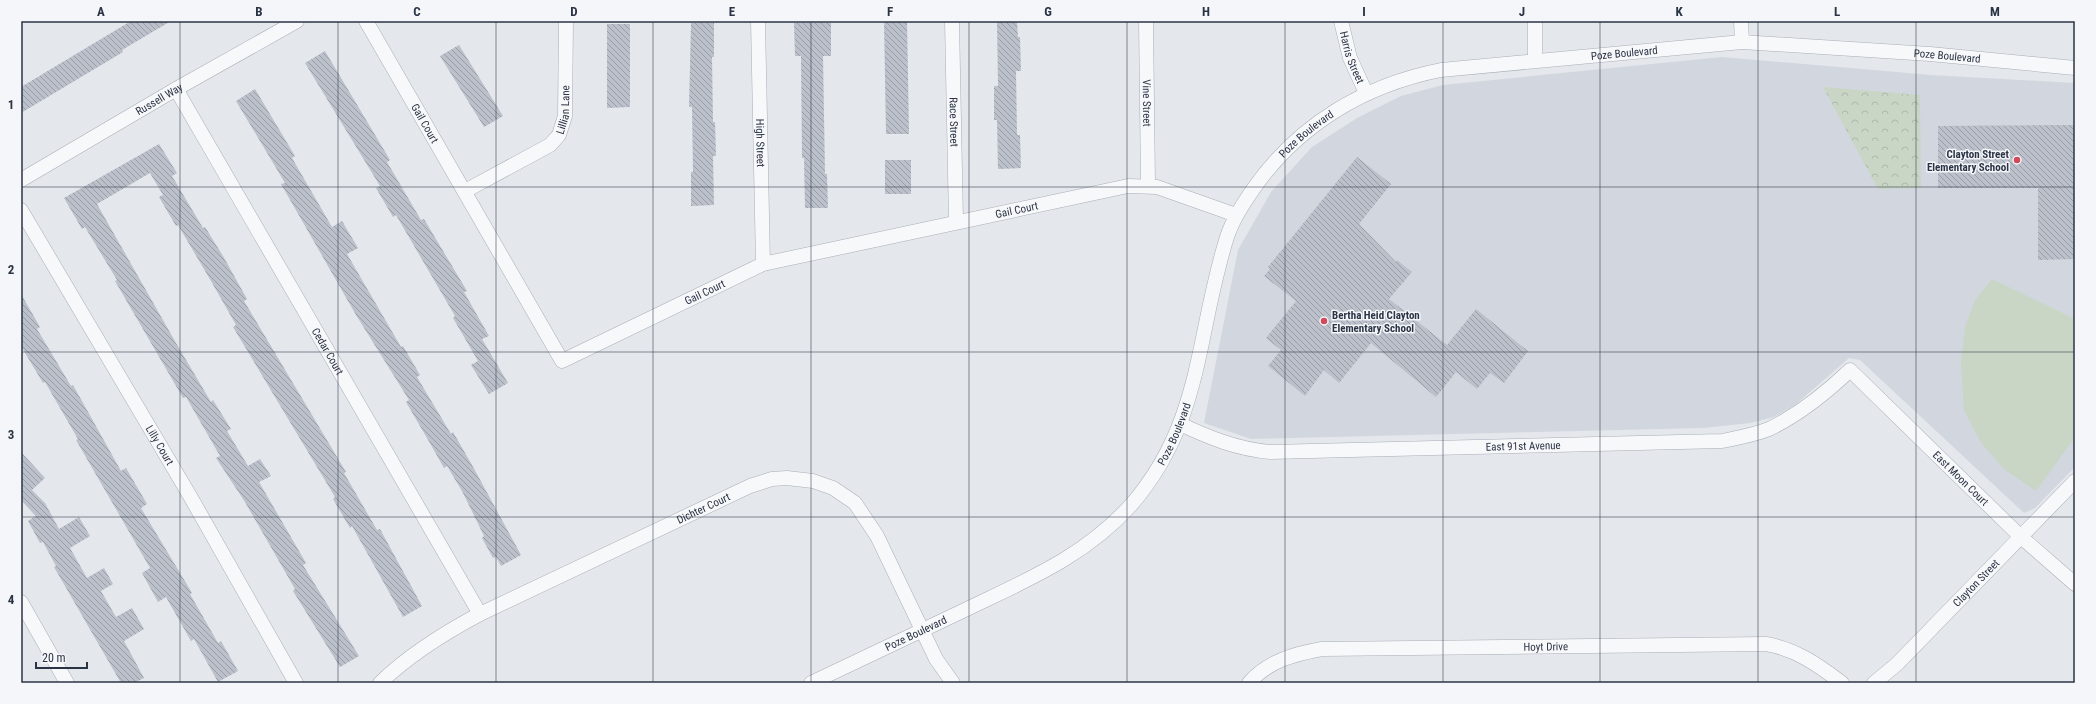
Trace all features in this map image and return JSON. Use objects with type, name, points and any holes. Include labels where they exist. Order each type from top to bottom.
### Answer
[{"type":"street","name":"Russell Way","points":[[21,180],[176,89],[297,21]]},
{"type":"street","name":"Gail Court","points":[[366,21],[562,360],[763,264],[956,222],[1128,186],[1148,185],[1196,199],[1236,215]]},
{"type":"street","name":"Lillian Lane","points":[[465,191],[550,145],[559,135],[565,116],[566,21]]},
{"type":"street","name":"High Street","points":[[758,21],[763,264]]},
{"type":"street","name":"Race Street","points":[[952,21],[956,222]]},
{"type":"street","name":"Vine Street","points":[[1146,21],[1148,185]]},
{"type":"street","name":"Harris Street","points":[[1341,21],[1350,58],[1366,93]]},
{"type":"street","points":[[1535,21],[1535,60]]},
{"type":"street","points":[[1741,21],[1742,42]]},
{"type":"street","name":"Poze Boulevard","points":[[811,683],[1056,566],[1097,537],[1132,503],[1156,471],[1180,424],[1199,363],[1215,280],[1227,235],[1236,215],[1271,166],[1298,138],[1317,122],[1366,93],[1416,75],[1440,70],[1742,42],[1930,54],[2075,68]]},
{"type":"street","name":"Cedar Court","points":[[176,89],[480,614]]},
{"type":"street","name":"Lilly Court","points":[[21,210],[182,483],[296,683]]},
{"type":"street","name":"East 91st Avenue","points":[[1180,424],[1223,443],[1248,450],[1270,452],[1722,442],[1768,429],[1799,412],[1814,402],[1850,370]]},
{"type":"street","name":"East Moon Court","points":[[1850,370],[2021,537],[2075,584]]},
{"type":"street","name":"Dichter Court","points":[[380,683],[417,651],[445,633],[480,614],[750,486],[772,479],[787,478],[824,484],[833,488],[860,509],[877,536],[936,659],[952,683]]},
{"type":"street","name":"Clayton Street","points":[[1874,683],[1897,664],[2075,481]]},
{"type":"street","points":[[21,602],[68,683]]},
{"type":"street","name":"Hoyt Drive","points":[[1249,683],[1278,661],[1299,653],[1322,649],[1758,644],[1780,647],[1798,653],[1842,683]]},
{"type":"shaded area","points":[[1722,57],[1931,75],[2075,83],[2075,467],[2035,508],[2024,513],[1860,360],[1849,358],[1795,405],[1774,417],[1750,423],[1703,428],[1251,439],[1204,423],[1238,250],[1271,192],[1312,147],[1357,118],[1401,96],[1443,85]]},
{"type":"green space","points":[[1823,87],[1920,95],[1921,188],[1878,189]]},
{"type":"green space","points":[[1992,279],[2075,319],[2075,437],[2036,491],[2004,469],[1981,443],[1964,410],[1961,365],[1965,327],[1975,300]]},
{"type":"building","points":[[131,21],[171,21],[122,50],[123,52],[21,113],[21,87]]},
{"type":"building","points":[[884,21],[907,21],[909,134],[886,134]]},
{"type":"building","points":[[997,21],[1017,21],[1018,37],[1020,37],[1021,71],[1016,71],[1017,135],[1020,135],[1021,168],[998,169],[997,120],[994,120],[994,86],[998,86]]},
{"type":"building","points":[[691,23],[714,23],[714,57],[712,57],[713,122],[715,122],[716,156],[713,156],[714,205],[691,206],[691,172],[693,172],[692,107],[689,107]]},
{"type":"building","points":[[794,23],[831,23],[831,56],[823,56],[825,174],[827,174],[828,208],[805,208],[804,158],[802,158],[801,56],[795,56]]},
{"type":"building","points":[[607,24],[630,24],[630,107],[607,108]]},
{"type":"building","points":[[459,45],[503,116],[484,127],[440,56]]},
{"type":"building","points":[[325,51],[390,160],[387,162],[421,220],[424,219],[467,291],[464,292],[489,336],[482,339],[508,383],[489,394],[471,365],[478,361],[453,318],[455,316],[396,215],[393,217],[376,188],[380,186],[305,63]]},
{"type":"building","points":[[255,89],[295,156],[292,158],[332,227],[342,221],[358,248],[347,254],[401,347],[403,346],[420,375],[417,377],[451,434],[453,432],[521,555],[501,566],[496,557],[493,558],[482,538],[484,536],[462,491],[447,466],[444,468],[406,402],[409,400],[356,315],[281,184],[285,183],[236,101]]},
{"type":"building","points":[[2075,125],[2075,259],[2038,260],[2038,188],[1938,188],[1938,126]]},
{"type":"building","points":[[159,144],[177,173],[172,176],[203,228],[205,227],[223,256],[247,299],[244,301],[346,472],[344,473],[377,530],[380,529],[422,606],[403,617],[352,526],[350,528],[333,499],[335,497],[233,327],[236,325],[178,225],[176,226],[159,197],[163,195],[150,173],[97,204],[211,402],[213,400],[231,429],[227,431],[248,466],[260,459],[271,476],[259,482],[306,563],[303,565],[359,656],[340,667],[293,591],[295,589],[245,502],[216,458],[220,456],[186,397],[183,398],[115,281],[117,280],[85,227],[82,229],[64,198]]},
{"type":"building","points":[[1357,157],[1391,184],[1359,224],[1396,262],[1397,260],[1412,272],[1389,299],[1447,345],[1476,309],[1528,351],[1504,383],[1490,373],[1477,389],[1456,372],[1436,397],[1371,343],[1339,383],[1324,370],[1305,396],[1268,366],[1281,350],[1266,338],[1296,301],[1264,276],[1270,269],[1268,267]]},
{"type":"building","points":[[885,160],[911,160],[911,194],[885,194]]},
{"type":"building","points":[[21,294],[40,327],[37,329],[71,386],[73,385],[121,471],[126,468],[147,504],[141,508],[192,593],[190,594],[218,643],[221,641],[238,671],[218,682],[194,639],[191,641],[166,597],[158,602],[142,573],[150,568],[76,440],[78,439],[45,382],[43,383],[21,346]]},
{"type":"building","points":[[21,452],[45,478],[32,490],[45,503],[59,529],[79,517],[90,536],[70,548],[87,578],[104,568],[113,584],[101,591],[116,617],[132,608],[144,629],[124,641],[144,678],[134,683],[121,683],[54,567],[56,566],[43,542],[40,543],[28,521],[36,516],[21,500]]},
{"type":"place","name":"Clayton Street Elementary School","points":[[2017,160]]},
{"type":"place","name":"Bertha Heid Clayton Elementary School","points":[[1324,321]]}]
